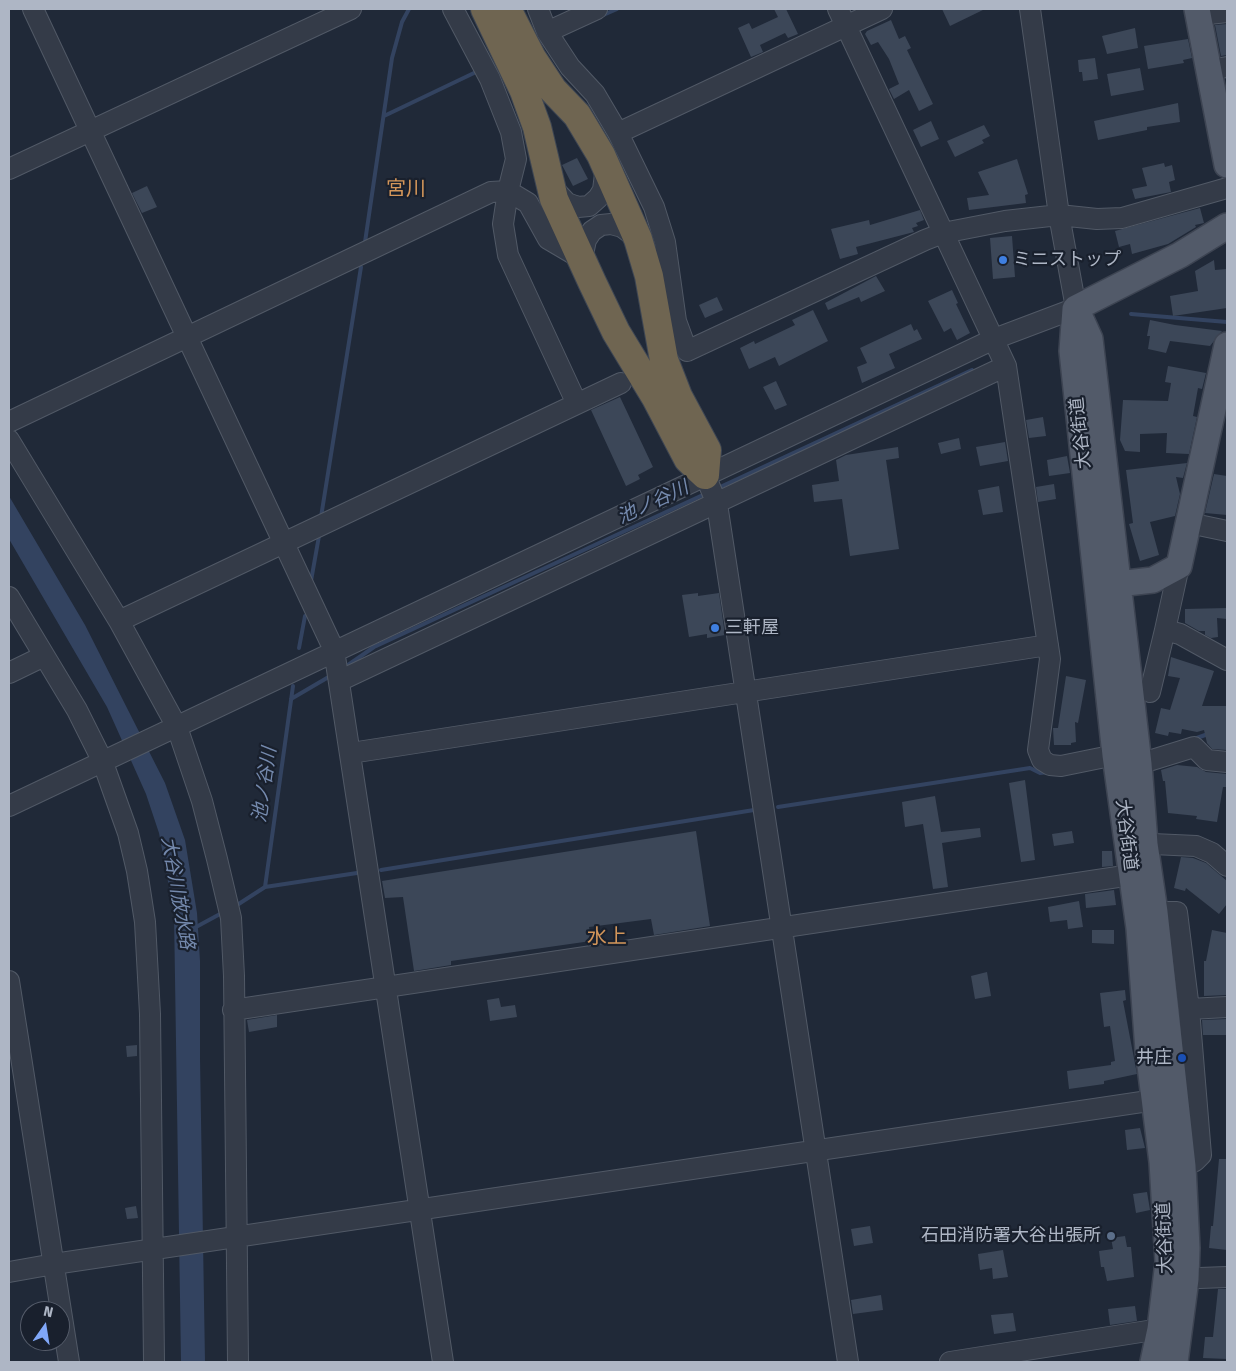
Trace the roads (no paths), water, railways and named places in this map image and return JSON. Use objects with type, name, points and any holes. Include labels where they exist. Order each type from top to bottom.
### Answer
[{"type":"highway","points":[[498,13],[532,58],[553,90],[578,115],[606,166],[638,239],[649,276],[664,360],[678,396],[707,450],[711,489]]},
{"type":"highway","points":[[498,13],[537,127],[554,199],[616,332],[656,398],[688,459],[711,489]]},
{"type":"main road","points":[[1198,12],[1218,69],[1227,165]]},
{"type":"main road","points":[[1076,308],[1180,255],[1227,226]]},
{"type":"main road","name":"大谷街道","points":[[1076,308],[1090,339],[1139,764],[1136,843],[1131,875],[1139,928],[1148,1050],[1162,1162],[1168,1262],[1177,1279],[1175,1362]]},
{"type":"main road","name":"大谷街道","points":[[1076,308],[1072,351],[1115,755],[1155,912],[1183,1166],[1187,1248],[1160,1329],[1153,1362]]},
{"type":"main road","points":[[1118,584],[1153,580],[1180,566],[1189,523],[1219,419],[1227,345]]},
{"type":"street","points":[[33,9],[334,650],[444,1362]]},
{"type":"street","points":[[9,169],[351,9]]},
{"type":"street","points":[[453,9],[490,79],[511,132],[516,159],[508,191],[503,224],[508,255],[577,404]]},
{"type":"street","points":[[538,9],[547,32],[570,67],[596,94],[618,133],[654,207],[665,242],[676,321],[687,351],[925,240],[943,234],[1005,221],[1059,215],[1097,219],[1122,218],[1227,188]]},
{"type":"street","points":[[547,32],[597,9]]},
{"type":"street","points":[[618,133],[842,17],[882,9]]},
{"type":"street","points":[[339,681],[711,489],[994,339],[1076,308],[1059,215],[1030,9]]},
{"type":"street","points":[[1198,12],[1227,12]]},
{"type":"street","points":[[842,17],[1006,366],[1050,659],[1038,750],[1042,760],[1050,765],[1061,766],[1115,755]]},
{"type":"street","points":[[549,182],[558,196],[567,203],[578,207],[589,206],[598,198],[603,190],[606,166]]},
{"type":"street","points":[[9,422],[491,192],[508,191],[528,202],[548,239],[582,259],[586,240],[592,231],[600,225],[611,224],[622,227],[638,239]]},
{"type":"street","points":[[9,806],[334,650],[711,489],[1006,366]]},
{"type":"street","points":[[119,621],[621,383]]},
{"type":"street","points":[[9,440],[119,621],[177,727],[202,801],[231,918],[238,1362]]},
{"type":"street","points":[[711,489],[746,692],[848,1362]]},
{"type":"street","points":[[1189,523],[1227,531]]},
{"type":"street","points":[[1150,692],[1180,566]]},
{"type":"street","points":[[9,597],[105,759],[128,833],[137,871],[145,922],[150,1014],[154,1362]]},
{"type":"street","points":[[1165,630],[1180,634],[1227,660]]},
{"type":"street","points":[[351,753],[1048,645]]},
{"type":"street","points":[[9,673],[44,656]]},
{"type":"street","points":[[1139,764],[1194,747],[1207,760],[1227,762]]},
{"type":"street","points":[[1136,843],[1196,846],[1212,853],[1227,866]]},
{"type":"street","points":[[233,1010],[1131,875]]},
{"type":"street","points":[[1155,912],[1177,912],[1189,1009],[1201,1154],[1195,1161],[1183,1166]]},
{"type":"street","points":[[9,981],[69,1362]]},
{"type":"street","points":[[1189,1009],[1227,1007]]},
{"type":"street","points":[[9,1272],[1155,1100]]},
{"type":"street","points":[[1177,1279],[1227,1277]]},
{"type":"street","points":[[950,1362],[1160,1329]]},
{"type":"water","name":"大谷川放水路","points":[[9,496],[85,625],[165,783],[185,840],[197,913],[200,961],[205,1362],[181,1362],[174,914],[159,833],[146,794],[107,707],[9,539]]},
{"type":"waterway","points":[[365,242],[392,58],[402,22],[409,9]]},
{"type":"waterway","points":[[601,16],[617,9]]},
{"type":"waterway","points":[[384,116],[474,73]]},
{"type":"waterway","points":[[321,517],[361,267]]},
{"type":"waterway","name":"池ノ谷川","points":[[1131,314],[1227,322]]},
{"type":"waterway","name":"池ノ谷川","points":[[718,488],[972,370]]},
{"type":"waterway","name":"池ノ谷川","points":[[348,665],[374,647],[705,494]]},
{"type":"waterway","points":[[311,581],[319,536]]},
{"type":"waterway","points":[[299,648],[305,616]]},
{"type":"waterway","name":"池ノ谷川","points":[[291,699],[332,675]]},
{"type":"waterway","name":"池ノ谷川","points":[[265,887],[293,686]]},
{"type":"waterway","points":[[1194,739],[1208,734]]},
{"type":"waterway","points":[[778,807],[1030,768],[1040,773],[1048,772]]},
{"type":"waterway","points":[[381,870],[754,810]]},
{"type":"waterway","points":[[234,907],[265,887],[357,873]]},
{"type":"waterway","name":"池ノ谷川","points":[[196,927],[220,914]]},
{"type":"place","name":"ミニストップ","points":[[1003,260]]},
{"type":"place","name":"三軒屋","points":[[715,628]]},
{"type":"place","name":"井庄","points":[[1182,1058]]},
{"type":"place","name":"石田消防署大谷出張所","points":[[1111,1236]]},
{"type":"district","name":"宮川","points":[[406,189]]},
{"type":"district","name":"水上","points":[[607,937]]}]
